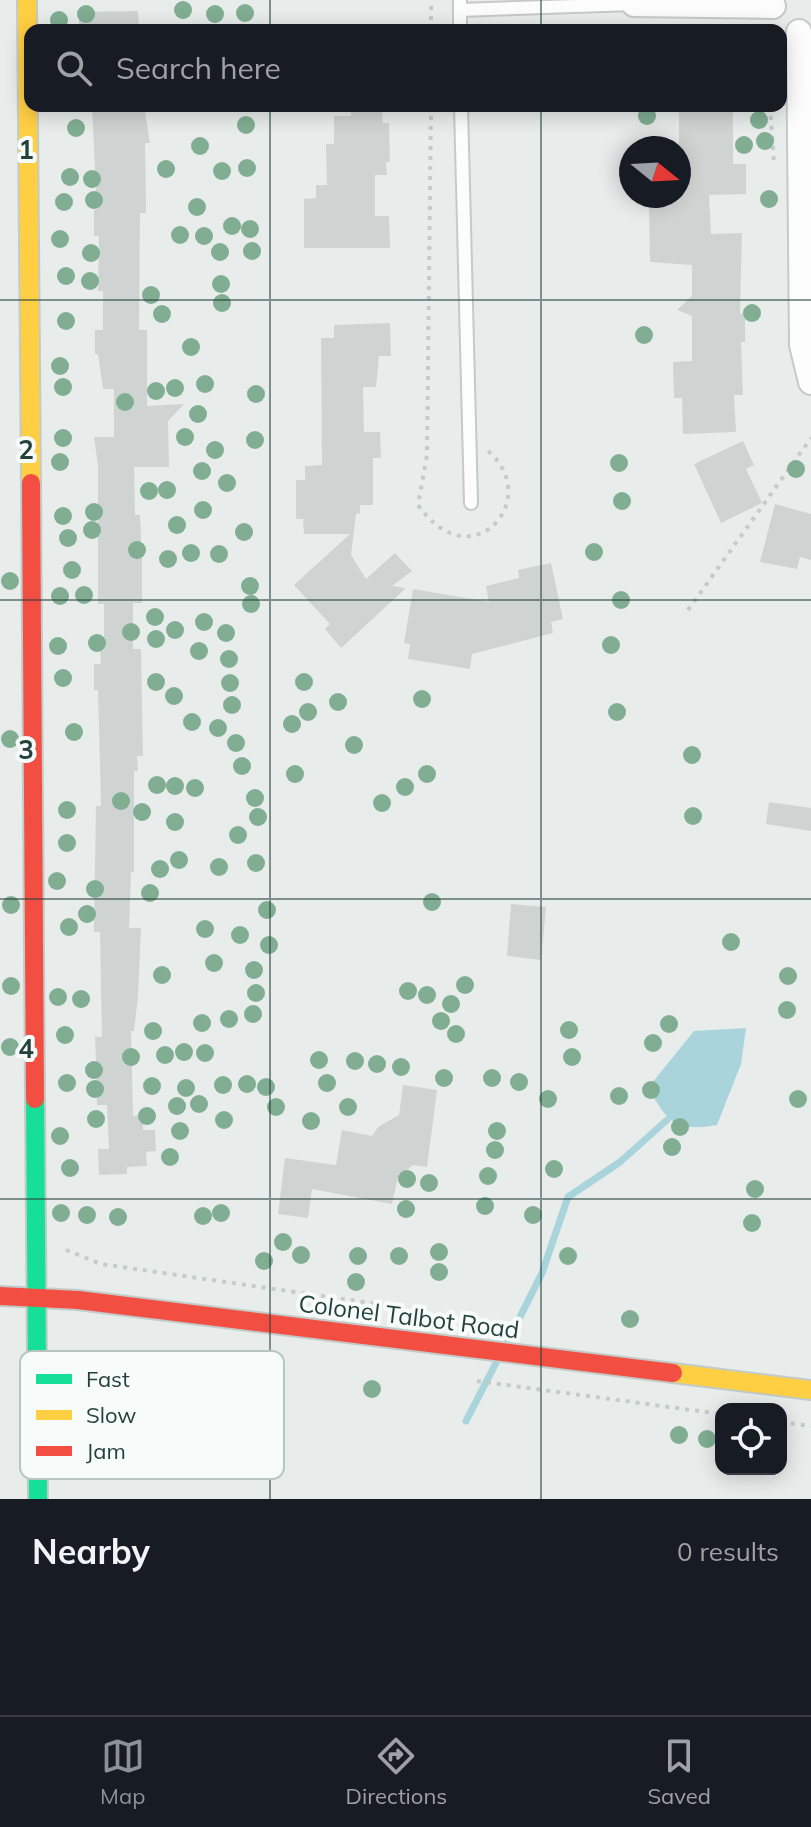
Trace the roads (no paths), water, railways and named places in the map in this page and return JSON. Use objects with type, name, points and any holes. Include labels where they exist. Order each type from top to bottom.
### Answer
[{"type":"street","points":[[27,0],[27,24]]},
{"type":"street","points":[[634,4],[774,3],[781,24]]},
{"type":"street","points":[[805,30],[802,345],[811,382]]},
{"type":"street","points":[[28,112],[36,1351]]},
{"type":"street","name":"Colonel Talbot Road","points":[[0,1296],[93,1301],[811,1390]]},
{"type":"street","points":[[38,1479],[38,1499]]},
{"type":"lane","points":[[460,5],[634,4]]},
{"type":"lane","points":[[461,112],[471,503]]},
{"type":"water","points":[[746,1028],[741,1064],[717,1125],[691,1127],[674,1122],[648,1088],[694,1031]]},
{"type":"waterway","points":[[506,1345],[542,1273],[568,1197],[620,1162],[667,1120]]},
{"type":"waterway","points":[[466,1421],[496,1363]]}]
